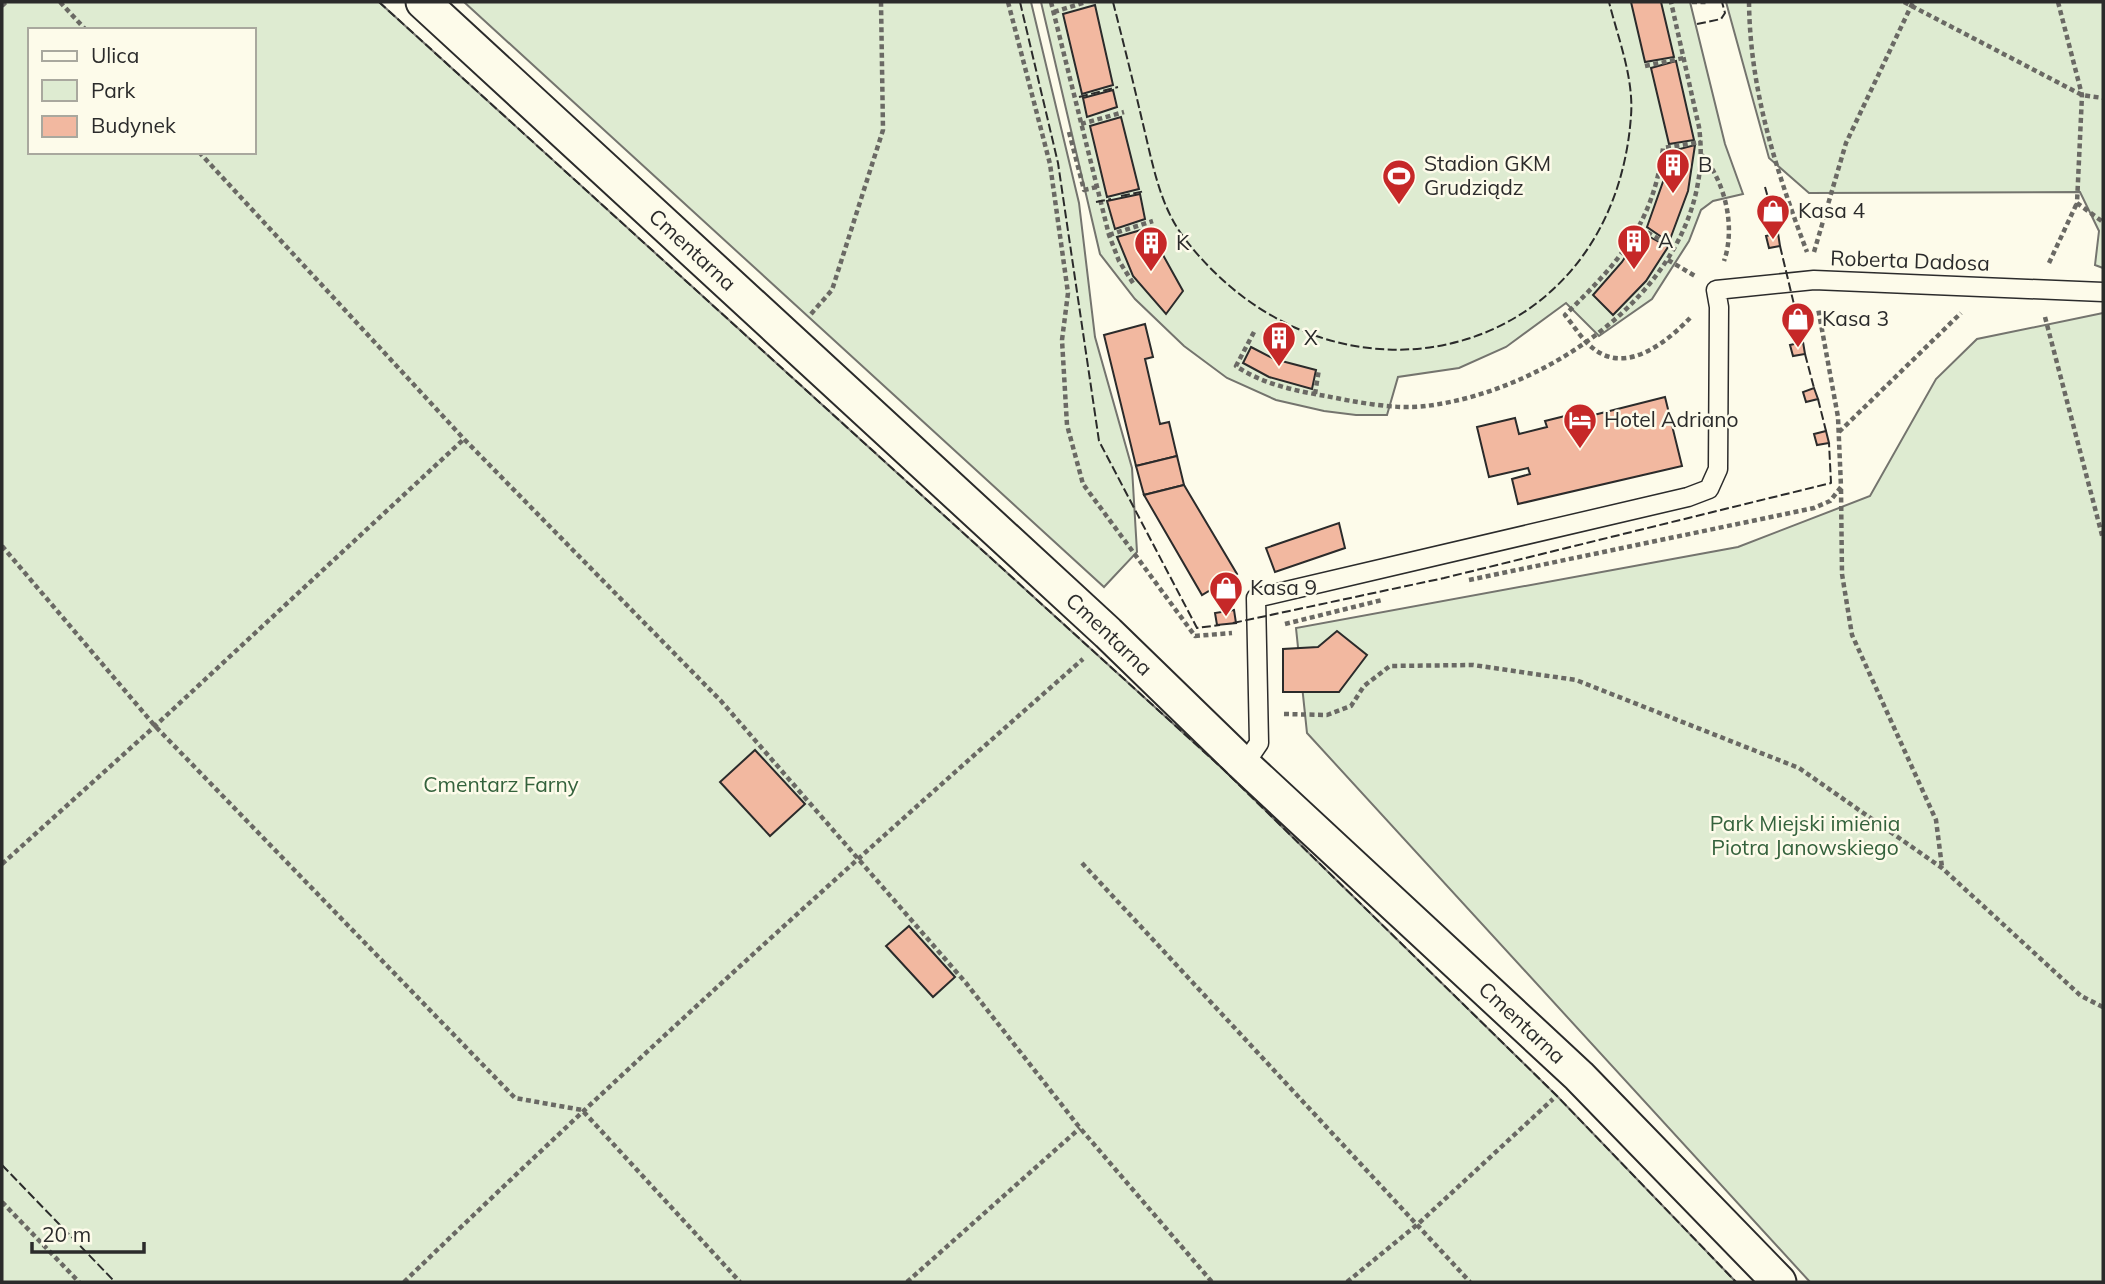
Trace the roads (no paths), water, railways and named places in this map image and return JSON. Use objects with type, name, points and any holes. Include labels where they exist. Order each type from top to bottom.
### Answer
[{"type":"street","name":"Cmentarna","points":[[423,2],[790,337],[1579,1076],[1779,1282]]},
{"type":"lane","name":"Roberta Dadosa","points":[[1244,765],[1259,743],[1256,598],[1688,497],[1709,489],[1718,469],[1719,307],[1716,290],[1814,280],[2103,292]]},
{"type":"place","name":"B","points":[[1673,195]]},
{"type":"place","name":"Stadion GKM Grudziądz","points":[[1399,206]]},
{"type":"place","name":"Kasa 4","points":[[1773,241]]},
{"type":"place","name":"A","points":[[1634,271]]},
{"type":"place","name":"K","points":[[1151,273]]},
{"type":"place","name":"Kasa 3","points":[[1798,349]]},
{"type":"place","name":"X","points":[[1279,368]]},
{"type":"place","name":"Hotel Adriano","points":[[1580,450]]},
{"type":"place","name":"Kasa 9","points":[[1226,618]]},
{"type":"park label","name":"Cmentarz Farny","points":[[501,785]]},
{"type":"park label","name":"Park Miejski imienia Piotra Janowskiego","points":[[1805,836]]}]
